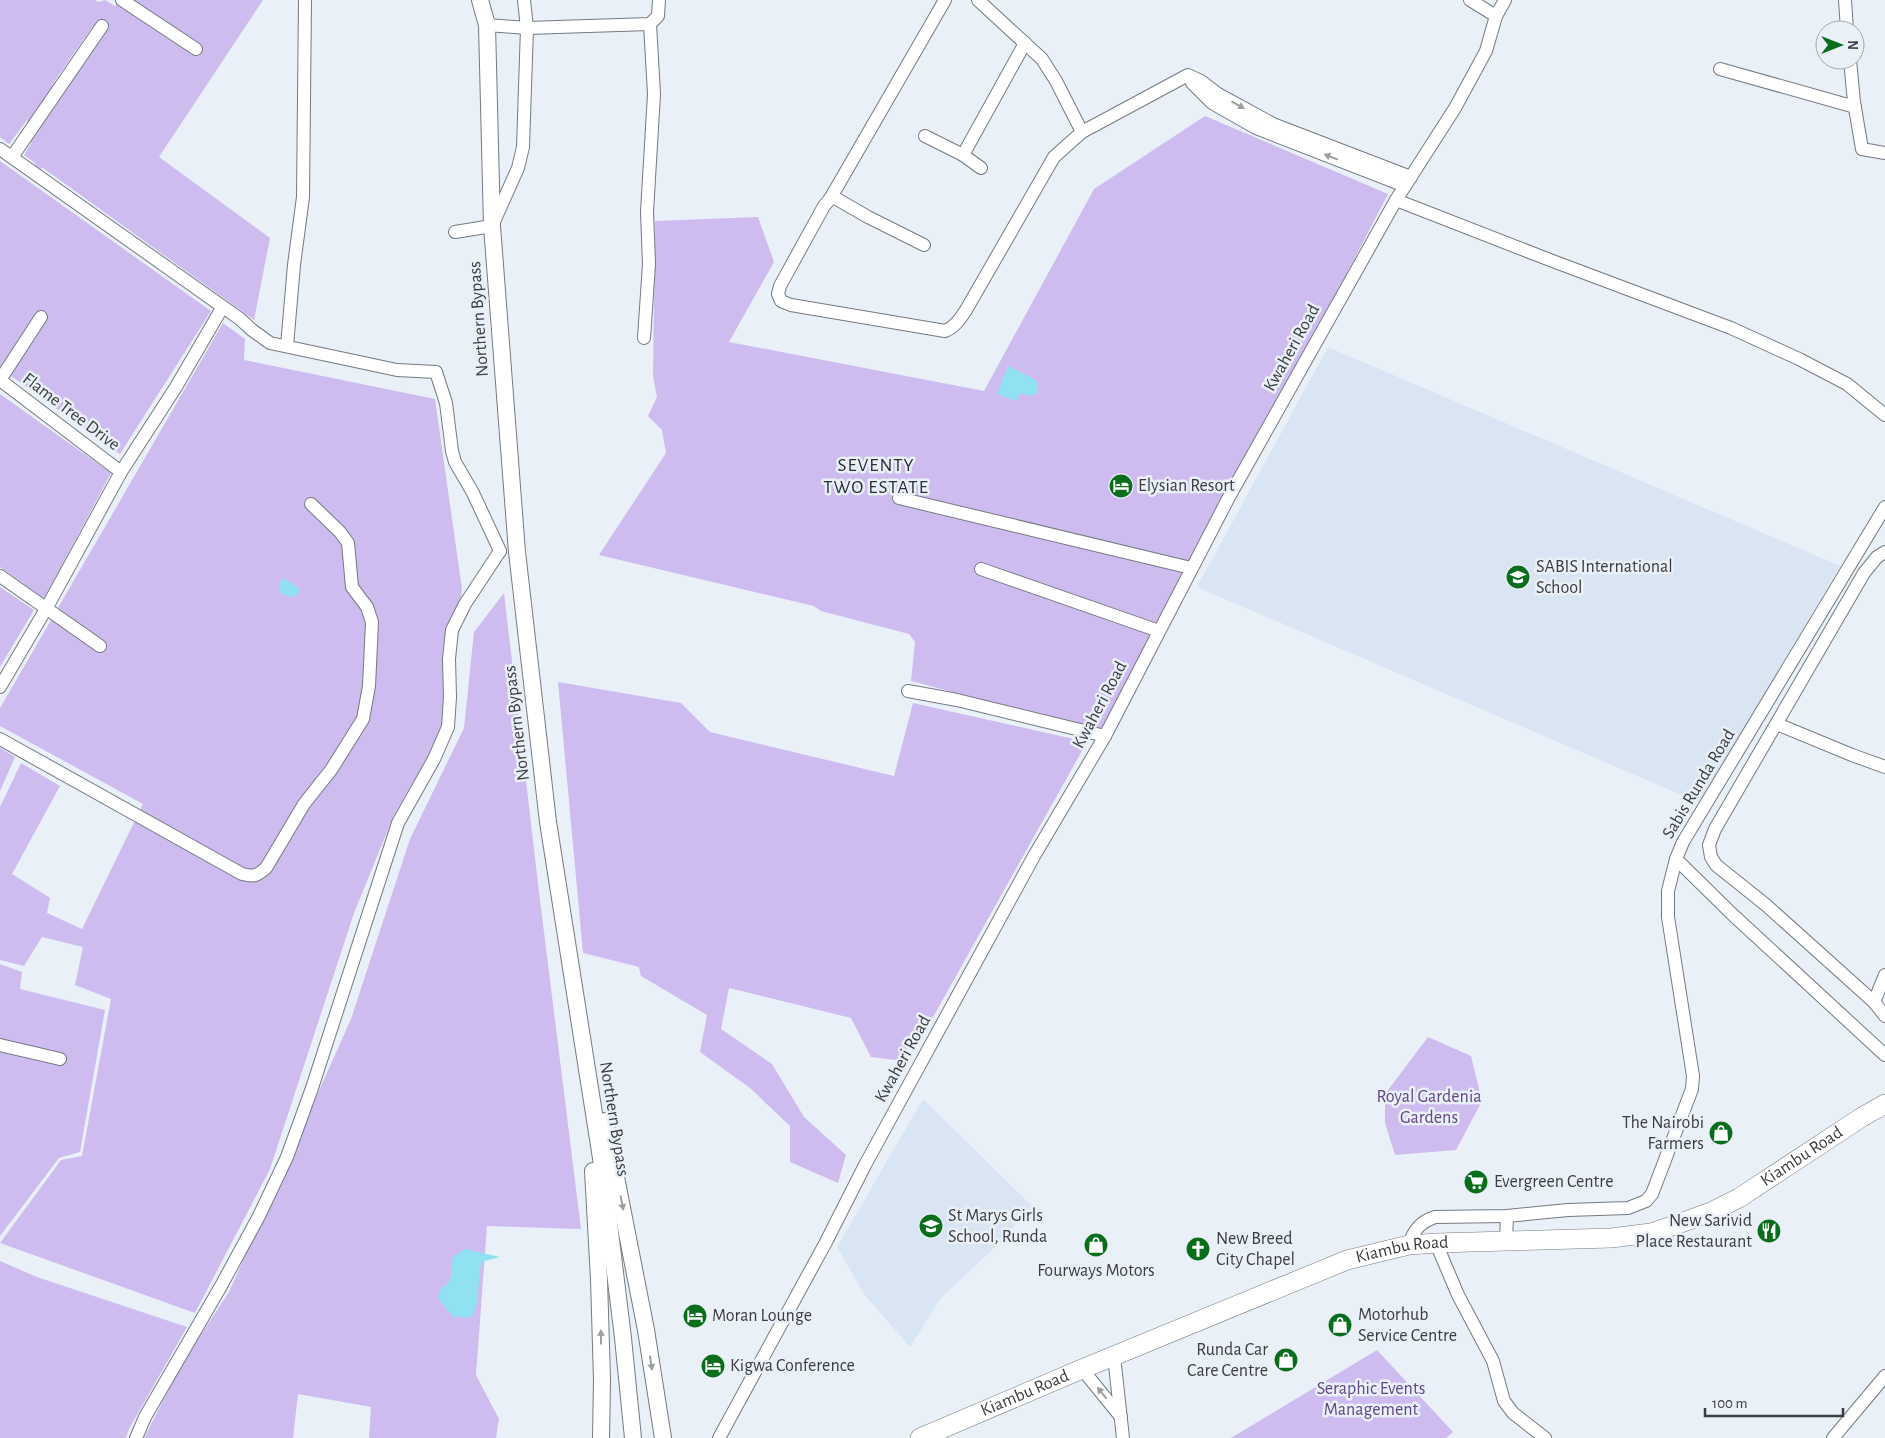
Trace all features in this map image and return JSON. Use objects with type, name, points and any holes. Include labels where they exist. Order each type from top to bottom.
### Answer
[{"type":"highway","name":"Kiambu Road","points":[[920,1438],[1082,1368],[1347,1260],[1409,1246],[1436,1243],[1611,1238],[1651,1233],[1672,1226],[1711,1212],[1739,1198],[1862,1116],[1885,1104]]},
{"type":"main road","name":"Northern Bypass","points":[[480,0],[487,24],[492,226],[517,552],[548,822],[593,1107],[624,1338],[633,1438]]},
{"type":"main road","points":[[579,1020],[595,1074],[610,1142],[646,1330],[663,1438]]},
{"type":"main road","points":[[593,1107],[592,1162],[601,1331],[601,1438]]},
{"type":"street","points":[[122,0],[196,49]]},
{"type":"street","points":[[287,346],[303,197],[305,0]]},
{"type":"street","points":[[455,232],[492,226],[518,168],[523,147],[527,28],[524,0]]},
{"type":"street","points":[[487,24],[527,28],[650,24],[658,16],[659,0]]},
{"type":"street","points":[[945,0],[830,199],[824,206],[780,286],[778,294],[781,301],[791,305],[945,331],[953,328],[966,310],[1054,157],[1082,132],[1136,104],[1181,77],[1188,75],[1201,81],[1258,122],[1408,182]]},
{"type":"street","points":[[978,0],[1025,43],[1047,67],[1082,132]]},
{"type":"street","points":[[1470,0],[1496,16]]},
{"type":"street","name":"Kwaheri Road","points":[[719,1438],[826,1242],[869,1156],[1029,865],[1105,736],[1228,497],[1396,200],[1455,108],[1486,51],[1496,16],[1505,0]]},
{"type":"street","points":[[1845,0],[1846,20]]},
{"type":"street","points":[[644,338],[649,264],[647,212],[654,94],[650,24]]},
{"type":"street","points":[[12,157],[102,26]]},
{"type":"street","points":[[963,155],[1025,43]]},
{"type":"street","points":[[1720,69],[1855,107]]},
{"type":"street","points":[[1851,70],[1862,149],[1885,154]]},
{"type":"street","points":[[925,136],[963,155],[981,168]]},
{"type":"street","points":[[0,148],[270,343],[397,370],[436,372],[446,403],[452,451],[500,551]]},
{"type":"street","points":[[830,199],[835,198],[924,245]]},
{"type":"street","points":[[1396,200],[1731,328],[1800,359],[1847,384],[1885,416]]},
{"type":"street","points":[[0,687],[46,609],[121,472],[176,387],[222,308]]},
{"type":"street","points":[[0,380],[41,318]]},
{"type":"street","name":"Flame Tree Drive","points":[[0,380],[121,472]]},
{"type":"street","points":[[899,498],[1191,568]]},
{"type":"street","points":[[0,739],[242,874],[254,876],[260,873],[266,868],[304,804],[331,770],[346,743],[360,725],[363,719],[369,686],[371,614],[352,587],[348,543],[340,532],[311,504]]},
{"type":"street","name":"Sabis Runda Road","points":[[1885,508],[1682,842],[1676,859],[1732,914],[1885,1055]]},
{"type":"street","points":[[500,551],[517,552]]},
{"type":"street","points":[[136,1438],[145,1417],[221,1286],[287,1157],[312,1088],[398,823],[434,759],[448,727],[450,697],[449,659],[452,630],[465,604],[500,551]]},
{"type":"street","points":[[1885,552],[1877,557],[1864,573],[1715,829],[1709,845],[1711,858],[1716,865],[1766,905],[1874,1002],[1885,1016]]},
{"type":"street","points":[[981,570],[1159,631]]},
{"type":"street","points":[[0,576],[100,646]]},
{"type":"street","points":[[908,692],[957,700],[1105,736]]},
{"type":"street","points":[[1777,724],[1885,767]]},
{"type":"street","points":[[1409,1246],[1412,1236],[1420,1225],[1425,1220],[1435,1217],[1507,1216],[1568,1210],[1628,1208],[1646,1201],[1652,1194],[1692,1089],[1693,1076],[1668,917],[1668,891],[1676,859]]},
{"type":"street","points":[[1874,1002],[1885,975]]},
{"type":"street","points":[[0,1045],[60,1059]]},
{"type":"street","points":[[1506,1241],[1507,1216]]},
{"type":"street","points":[[1436,1243],[1458,1295],[1493,1361],[1504,1401],[1513,1413],[1545,1438]]},
{"type":"street","points":[[1114,1356],[1124,1438]]},
{"type":"street","points":[[1082,1368],[1121,1417]]},
{"type":"street","points":[[1833,1438],[1885,1376]]},
{"type":"shaded area","name":"SABIS International School","points":[[1328,347],[1840,566],[1700,803],[1197,587]]},
{"type":"shaded area","name":"St Marys Girls School, Runda","points":[[923,1099],[1032,1206],[993,1249],[941,1298],[910,1347],[864,1294],[837,1247]]},
{"type":"green space","points":[[0,0],[95,0],[98,2],[105,0],[115,6],[119,0],[263,0],[159,157],[270,238],[254,320],[43,168],[37,170],[35,163],[24,155],[31,143],[27,120],[9,144],[0,137]],"holes":[[[93,26],[99,33],[62,76],[51,86]]]},
{"type":"green space","points":[[1205,116],[1388,194],[1346,275],[1229,485],[1104,732],[911,681],[915,642],[909,634],[821,611],[814,606],[599,555],[666,453],[662,430],[648,416],[657,397],[653,376],[655,221],[758,217],[774,262],[729,342],[984,391],[1094,189]]},
{"type":"green space","points":[[0,161],[211,311],[120,454],[0,368]]},
{"type":"green space","points":[[223,323],[245,339],[244,360],[435,399],[462,589],[460,603],[445,642],[443,730],[394,815],[354,913],[270,1169],[195,1313],[0,1243],[61,1160],[82,1156],[111,999],[75,985],[83,947],[42,937],[24,966],[0,960],[0,807],[21,763],[60,786],[12,874],[50,898],[47,913],[82,929],[143,804],[0,726],[0,708]]},
{"type":"green space","points":[[0,394],[111,473],[44,599],[0,567]]},
{"type":"green space","points":[[0,587],[34,610],[0,667]]},
{"type":"green space","points":[[504,593],[581,1229],[487,1226],[476,1375],[499,1419],[496,1438],[369,1438],[371,1407],[298,1394],[293,1438],[144,1438],[184,1360],[229,1292],[351,1019],[410,839],[464,728],[474,632]]},
{"type":"green space","points":[[558,682],[681,703],[710,732],[894,776],[913,703],[1087,742],[923,1035],[911,1032],[904,1061],[871,1057],[851,1018],[729,988],[721,1029],[772,1064],[804,1117],[846,1155],[838,1183],[790,1162],[790,1126],[750,1088],[700,1052],[707,1015],[641,976],[639,967],[583,953]]},
{"type":"green space","points":[[0,748],[15,757],[0,791]]},
{"type":"green space","points":[[0,964],[22,972],[20,989],[105,1010],[80,1152],[59,1158],[0,1236]]},
{"type":"green space","name":"Royal Gardenia Gardens","points":[[1428,1037],[1471,1056],[1482,1101],[1456,1150],[1395,1155],[1385,1123],[1385,1094]]},
{"type":"green space","points":[[0,1261],[37,1277],[187,1327],[129,1429],[126,1438],[0,1438]]},
{"type":"green space","name":"Seraphic Events Management","points":[[1377,1350],[1453,1432],[1446,1438],[1231,1438]]},
{"type":"water","points":[[1008,366],[1034,379],[1038,386],[1036,394],[1030,396],[1020,393],[1016,401],[997,394]]},
{"type":"water","points":[[285,579],[300,589],[296,595],[289,597],[281,593],[279,588],[281,580]]},
{"type":"water","points":[[465,1249],[500,1257],[481,1262],[477,1303],[472,1317],[453,1317],[438,1298],[440,1290],[450,1281],[453,1257]]},
{"type":"place","name":"Elysian Resort","points":[[1121,486]]},
{"type":"place","name":"SABIS International School","points":[[1518,577]]},
{"type":"place","name":"The Nairobi Farmers","points":[[1721,1133]]},
{"type":"place","name":"Evergreen Centre","points":[[1476,1182]]},
{"type":"place","name":"St Marys Girls School, Runda","points":[[931,1226]]},
{"type":"place","name":"New Sarivid Place Restaurant","points":[[1769,1231]]},
{"type":"place","name":"Fourways Motors","points":[[1096,1245]]},
{"type":"place","name":"New Breed City Chapel","points":[[1198,1249]]},
{"type":"place","name":"Moran Lounge","points":[[695,1316]]},
{"type":"place","name":"Motorhub Service Centre","points":[[1340,1325]]},
{"type":"place","name":"Runda Car Care Centre","points":[[1286,1360]]},
{"type":"place","name":"Kigwa Conference","points":[[713,1366]]},
{"type":"district","name":"SEVENTY TWO ESTATE","points":[[876,476]]}]
